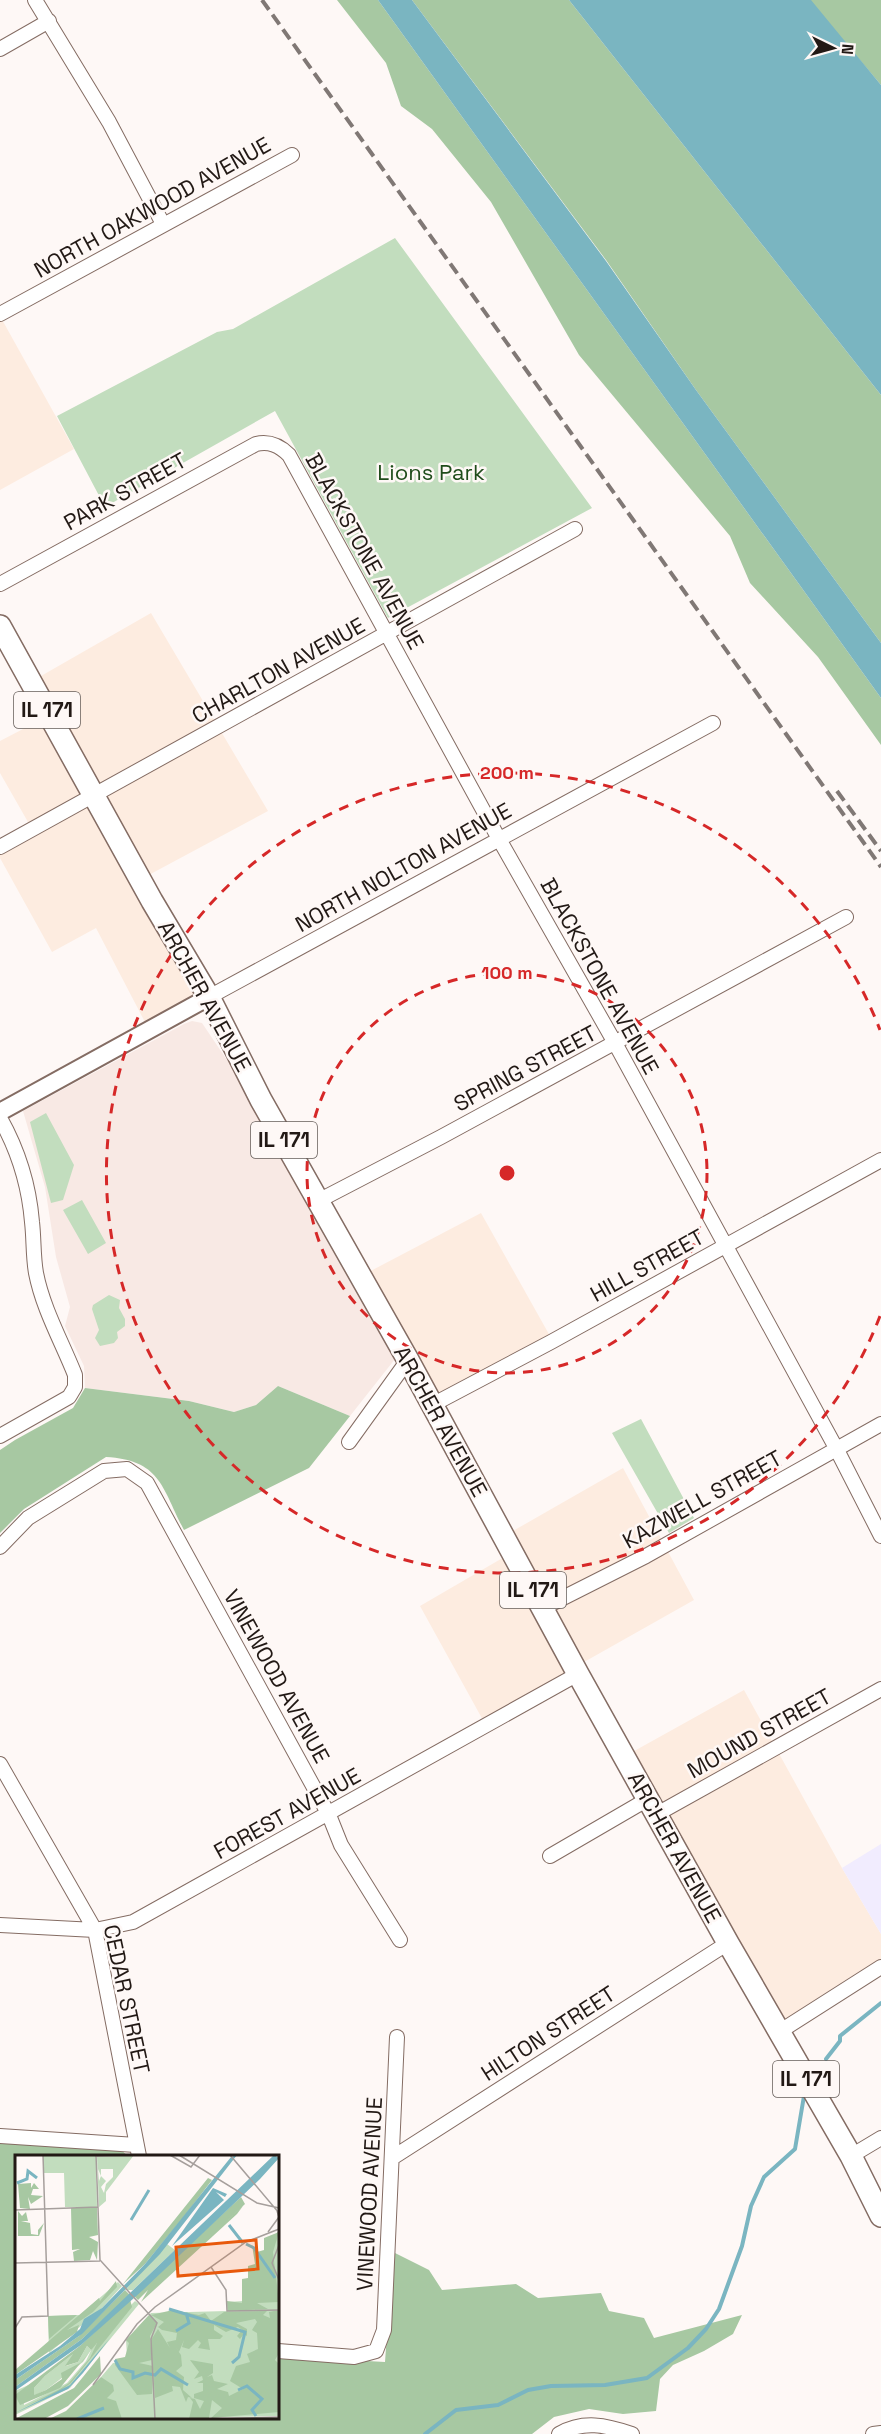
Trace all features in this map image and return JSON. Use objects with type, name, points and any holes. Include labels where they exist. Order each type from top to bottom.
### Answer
[{"type":"main road","name":"ARCHER AVENUE","points":[[0,626],[152,901],[208,997],[261,1100],[408,1360],[578,1674],[728,1943],[851,2156],[881,2216]]},
{"type":"street","points":[[35,0],[109,122],[163,224]]},
{"type":"street","points":[[0,49],[49,21]]},
{"type":"street","name":"NORTH OAKWOOD AVENUE","points":[[0,314],[292,155]]},
{"type":"street","name":"PARK STREET","points":[[0,584],[247,449],[264,442],[273,444]]},
{"type":"street","name":"BLACKSTONE AVENUE","points":[[273,444],[288,454],[499,838],[615,1043],[836,1448],[881,1536]]},
{"type":"street","name":"CHARLTON AVENUE","points":[[0,847],[219,728],[575,529]]},
{"type":"street","name":"NORTH NOLTON AVENUE","points":[[208,997],[713,723]]},
{"type":"street","name":"SPRING STREET","points":[[318,1201],[846,917]]},
{"type":"street","points":[[0,1112],[208,997]]},
{"type":"street","points":[[0,1118],[19,1157],[32,1219],[36,1272],[50,1317],[75,1376],[75,1387],[69,1397],[0,1436]]},
{"type":"street","name":"HILL STREET","points":[[432,1405],[881,1160]]},
{"type":"street","points":[[349,1442],[408,1360]]},
{"type":"street","name":"KAZWELL STREET","points":[[543,1608],[646,1556],[881,1424]]},
{"type":"street","name":"VINEWOOD AVENUE","points":[[0,1547],[28,1518],[104,1471],[127,1470],[147,1483],[329,1815],[341,1845],[400,1940]]},
{"type":"street","name":"FOREST AVENUE","points":[[0,1925],[95,1930],[133,1922],[329,1815],[578,1674]]},
{"type":"street","name":"MOUND STREET","points":[[550,1856],[881,1689]]},
{"type":"street","name":"CEDAR STREET","points":[[0,1764],[95,1930],[137,2151]]},
{"type":"street","name":"HILTON STREET","points":[[392,2158],[728,1943]]},
{"type":"street","points":[[779,2032],[881,1967]]},
{"type":"street","name":"VINEWOOD AVENUE","points":[[279,2351],[354,2357],[376,2351],[384,2330],[397,2037]]},
{"type":"street","points":[[0,2136],[137,2151]]},
{"type":"street","points":[[851,2156],[881,2138]]},
{"type":"street","points":[[559,2434],[581,2424],[615,2428],[632,2434]]},
{"type":"street","points":[[873,2434],[881,2433]]},
{"type":"shaded area","points":[[0,316],[74,449],[0,490]]},
{"type":"shaded area","points":[[151,613],[268,811],[145,877],[34,680]]},
{"type":"shaded area","points":[[48,716],[205,995],[147,1026],[96,928],[52,952],[0,858],[0,847],[32,829],[0,773],[0,741]]},
{"type":"shaded area","points":[[192,1021],[202,1023],[233,1069],[395,1359],[350,1416],[278,1386],[256,1405],[234,1412],[189,1401],[85,1388],[84,1366],[65,1326],[70,1307],[56,1257],[45,1187],[23,1111]]},
{"type":"shaded area","points":[[481,1213],[550,1336],[435,1405],[363,1275]]},
{"type":"shaded area","points":[[623,1468],[694,1600],[577,1666],[572,1674],[484,1722],[420,1606],[506,1556],[506,1535]]},
{"type":"shaded area","points":[[744,1690],[881,1934],[881,1964],[782,2030],[627,1755]]},
{"type":"shaded area","points":[[881,1844],[881,1934],[842,1868]]},
{"type":"green space","points":[[337,0],[378,0],[881,698],[881,745],[818,657],[750,583],[730,536],[579,355],[491,202],[432,129],[401,106],[386,63]]},
{"type":"green space","points":[[412,0],[569,0],[881,395],[881,643],[696,390],[606,260]]},
{"type":"green space","points":[[811,0],[881,0],[881,85],[811,2]]},
{"type":"green space","name":"Lions Park","points":[[395,238],[592,508],[388,618],[275,411],[105,507],[57,416],[217,332],[233,329]]},
{"type":"green space","points":[[46,1113],[74,1165],[63,1200],[51,1203],[30,1122]]},
{"type":"green space","points":[[82,1200],[106,1243],[88,1254],[63,1210]]},
{"type":"green space","points":[[109,1295],[120,1300],[119,1308],[125,1319],[125,1326],[117,1332],[118,1338],[114,1343],[100,1346],[95,1338],[99,1330],[92,1309],[93,1305]]},
{"type":"green space","points":[[278,1386],[350,1416],[309,1468],[184,1530],[164,1489],[149,1470],[124,1459],[106,1457],[24,1509],[0,1533],[0,1450],[73,1408],[85,1388],[189,1401],[234,1412],[256,1405]]},
{"type":"green space","points":[[641,1419],[694,1518],[669,1533],[612,1433]]},
{"type":"green space","points":[[0,2142],[121,2150],[127,2155],[15,2155],[15,2419],[279,2419],[279,2356],[385,2362],[393,2252],[429,2270],[442,2290],[516,2284],[538,2298],[601,2293],[609,2311],[644,2318],[654,2338],[742,2315],[733,2334],[673,2365],[660,2379],[656,2411],[623,2414],[589,2409],[554,2417],[532,2434],[0,2434]]},
{"type":"water","points":[[378,0],[412,0],[606,261],[696,390],[881,643],[881,698]]},
{"type":"water","points":[[569,0],[811,0],[881,85],[881,395]]},
{"type":"waterway","points":[[826,2059],[840,2041],[840,2036],[881,2003]]},
{"type":"waterway","points":[[425,2434],[456,2410],[498,2405],[528,2390],[551,2386],[605,2385],[647,2378],[688,2348],[706,2329],[719,2309],[742,2246],[751,2206],[764,2177],[795,2149],[804,2096]]},
{"type":"railway","points":[[262,0],[881,867]]},
{"type":"railway","points":[[837,791],[881,851]]}]
